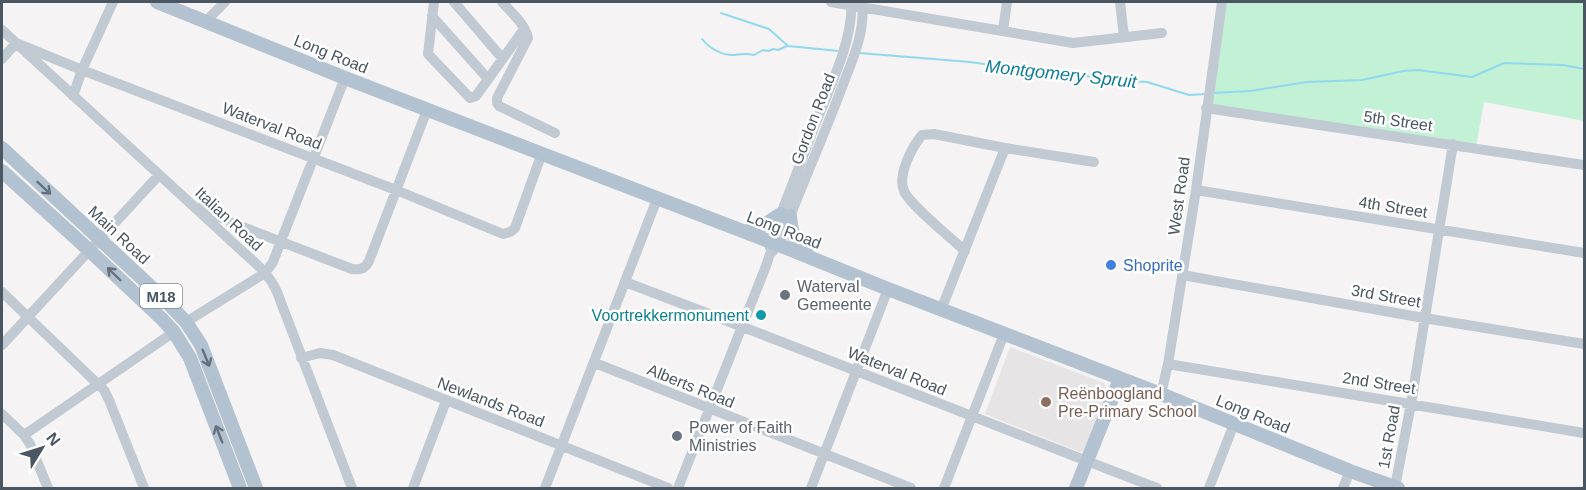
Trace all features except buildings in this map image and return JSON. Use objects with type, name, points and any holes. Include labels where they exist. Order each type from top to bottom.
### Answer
[{"type":"main road","name":"Long Road","points":[[157,2],[345,78],[744,232],[773,247],[811,258],[1396,488]]},
{"type":"main road","name":"Main Road","points":[[2,148],[186,322],[205,356],[256,489]]},
{"type":"main road","name":"Main Road","points":[[2,171],[174,332],[190,358],[240,489]]},
{"type":"main road","points":[[744,232],[785,215],[793,236],[811,258]]},
{"type":"main road","points":[[1076,489],[1120,379]]},
{"type":"street","points":[[73,96],[82,70],[113,2]]},
{"type":"street","points":[[206,21],[225,2]]},
{"type":"street","points":[[434,2],[429,55],[470,98],[476,96],[524,29]]},
{"type":"street","points":[[454,2],[502,58]]},
{"type":"street","points":[[502,2],[522,25],[528,38],[497,98],[498,106],[555,133]]},
{"type":"street","points":[[831,2],[857,4],[1073,43],[1162,33]]},
{"type":"street","points":[[1003,30],[1007,2]]},
{"type":"street","points":[[1120,2],[1124,37]]},
{"type":"street","name":"West Road","points":[[1161,394],[1168,364],[1196,190],[1222,2]]},
{"type":"street","name":"Gordon Road","points":[[678,489],[785,215],[843,51],[857,4]]},
{"type":"street","name":"Gordon Road","points":[[785,215],[816,156],[855,52],[862,22],[857,4]]},
{"type":"street","points":[[432,16],[488,79]]},
{"type":"street","name":"Italian Road","points":[[2,30],[265,273],[274,285],[352,489]]},
{"type":"street","points":[[2,59],[16,43]]},
{"type":"street","name":"Waterval Road","points":[[16,43],[396,190],[499,233],[507,234],[515,228],[542,153]]},
{"type":"street","points":[[186,322],[265,273],[273,262],[345,78]]},
{"type":"street","name":"5th Street","points":[[1208,99],[1453,144],[1584,165]]},
{"type":"street","points":[[192,205],[352,269],[361,269],[367,265],[427,110]]},
{"type":"street","points":[[965,251],[913,203],[903,190],[903,174],[910,151],[922,135],[928,133],[1094,162]]},
{"type":"street","name":"1st Road","points":[[1396,488],[1453,144]]},
{"type":"street","points":[[941,310],[1005,148]]},
{"type":"street","points":[[2,345],[159,175]]},
{"type":"street","name":"4th Street","points":[[1196,190],[1584,253]]},
{"type":"street","points":[[545,489],[657,199]]},
{"type":"street","name":"3rd Street","points":[[1182,275],[1584,344]]},
{"type":"street","name":"Waterval Road","points":[[625,282],[1157,489]]},
{"type":"street","points":[[811,489],[888,289]]},
{"type":"street","points":[[2,292],[99,384],[110,400],[144,489]]},
{"type":"street","points":[[24,435],[174,332]]},
{"type":"street","points":[[944,489],[1004,334]]},
{"type":"street","name":"Newlands Road","points":[[301,358],[320,353],[333,355],[668,489]]},
{"type":"street","name":"Alberts Road","points":[[595,363],[911,489]]},
{"type":"street","name":"2nd Street","points":[[1168,364],[1584,433]]},
{"type":"street","points":[[428,489],[414,486],[446,401]]},
{"type":"street","points":[[2,414],[24,435],[33,450],[48,489]]},
{"type":"street","points":[[1209,489],[1234,424]]},
{"type":"street","points":[[1342,489],[1350,471]]},
{"type":"shaded area","name":"Reënboogland Pre-Primary School","points":[[1010,347],[1104,383],[1107,391],[1084,450],[1080,452],[985,414]]},
{"type":"green space","points":[[1223,2],[1584,2],[1584,121],[1484,102],[1476,147],[1208,106]]},
{"type":"waterway","name":"Montgomery Spruit","points":[[721,13],[769,29],[788,46],[839,51]]},
{"type":"waterway","points":[[702,39],[716,50],[729,55],[754,55],[763,50],[778,50],[787,46]]},
{"type":"waterway","name":"Montgomery Spruit","points":[[859,53],[970,62],[1034,71],[1065,71],[1099,79],[1147,82],[1189,95],[1206,94]]},
{"type":"waterway","name":"Montgomery Spruit","points":[[1212,93],[1250,91],[1307,82],[1362,80],[1418,70],[1472,77],[1504,63],[1563,65],[1584,69]]},
{"type":"place","name":"Shoprite","points":[[1111,265]]},
{"type":"place","name":"Waterval Gemeente","points":[[785,295]]},
{"type":"place","name":"Voortrekkermonument","points":[[761,315]]},
{"type":"place","name":"Reënboogland Pre-Primary School","points":[[1046,402]]},
{"type":"place","name":"Power of Faith Ministries","points":[[677,436]]}]
